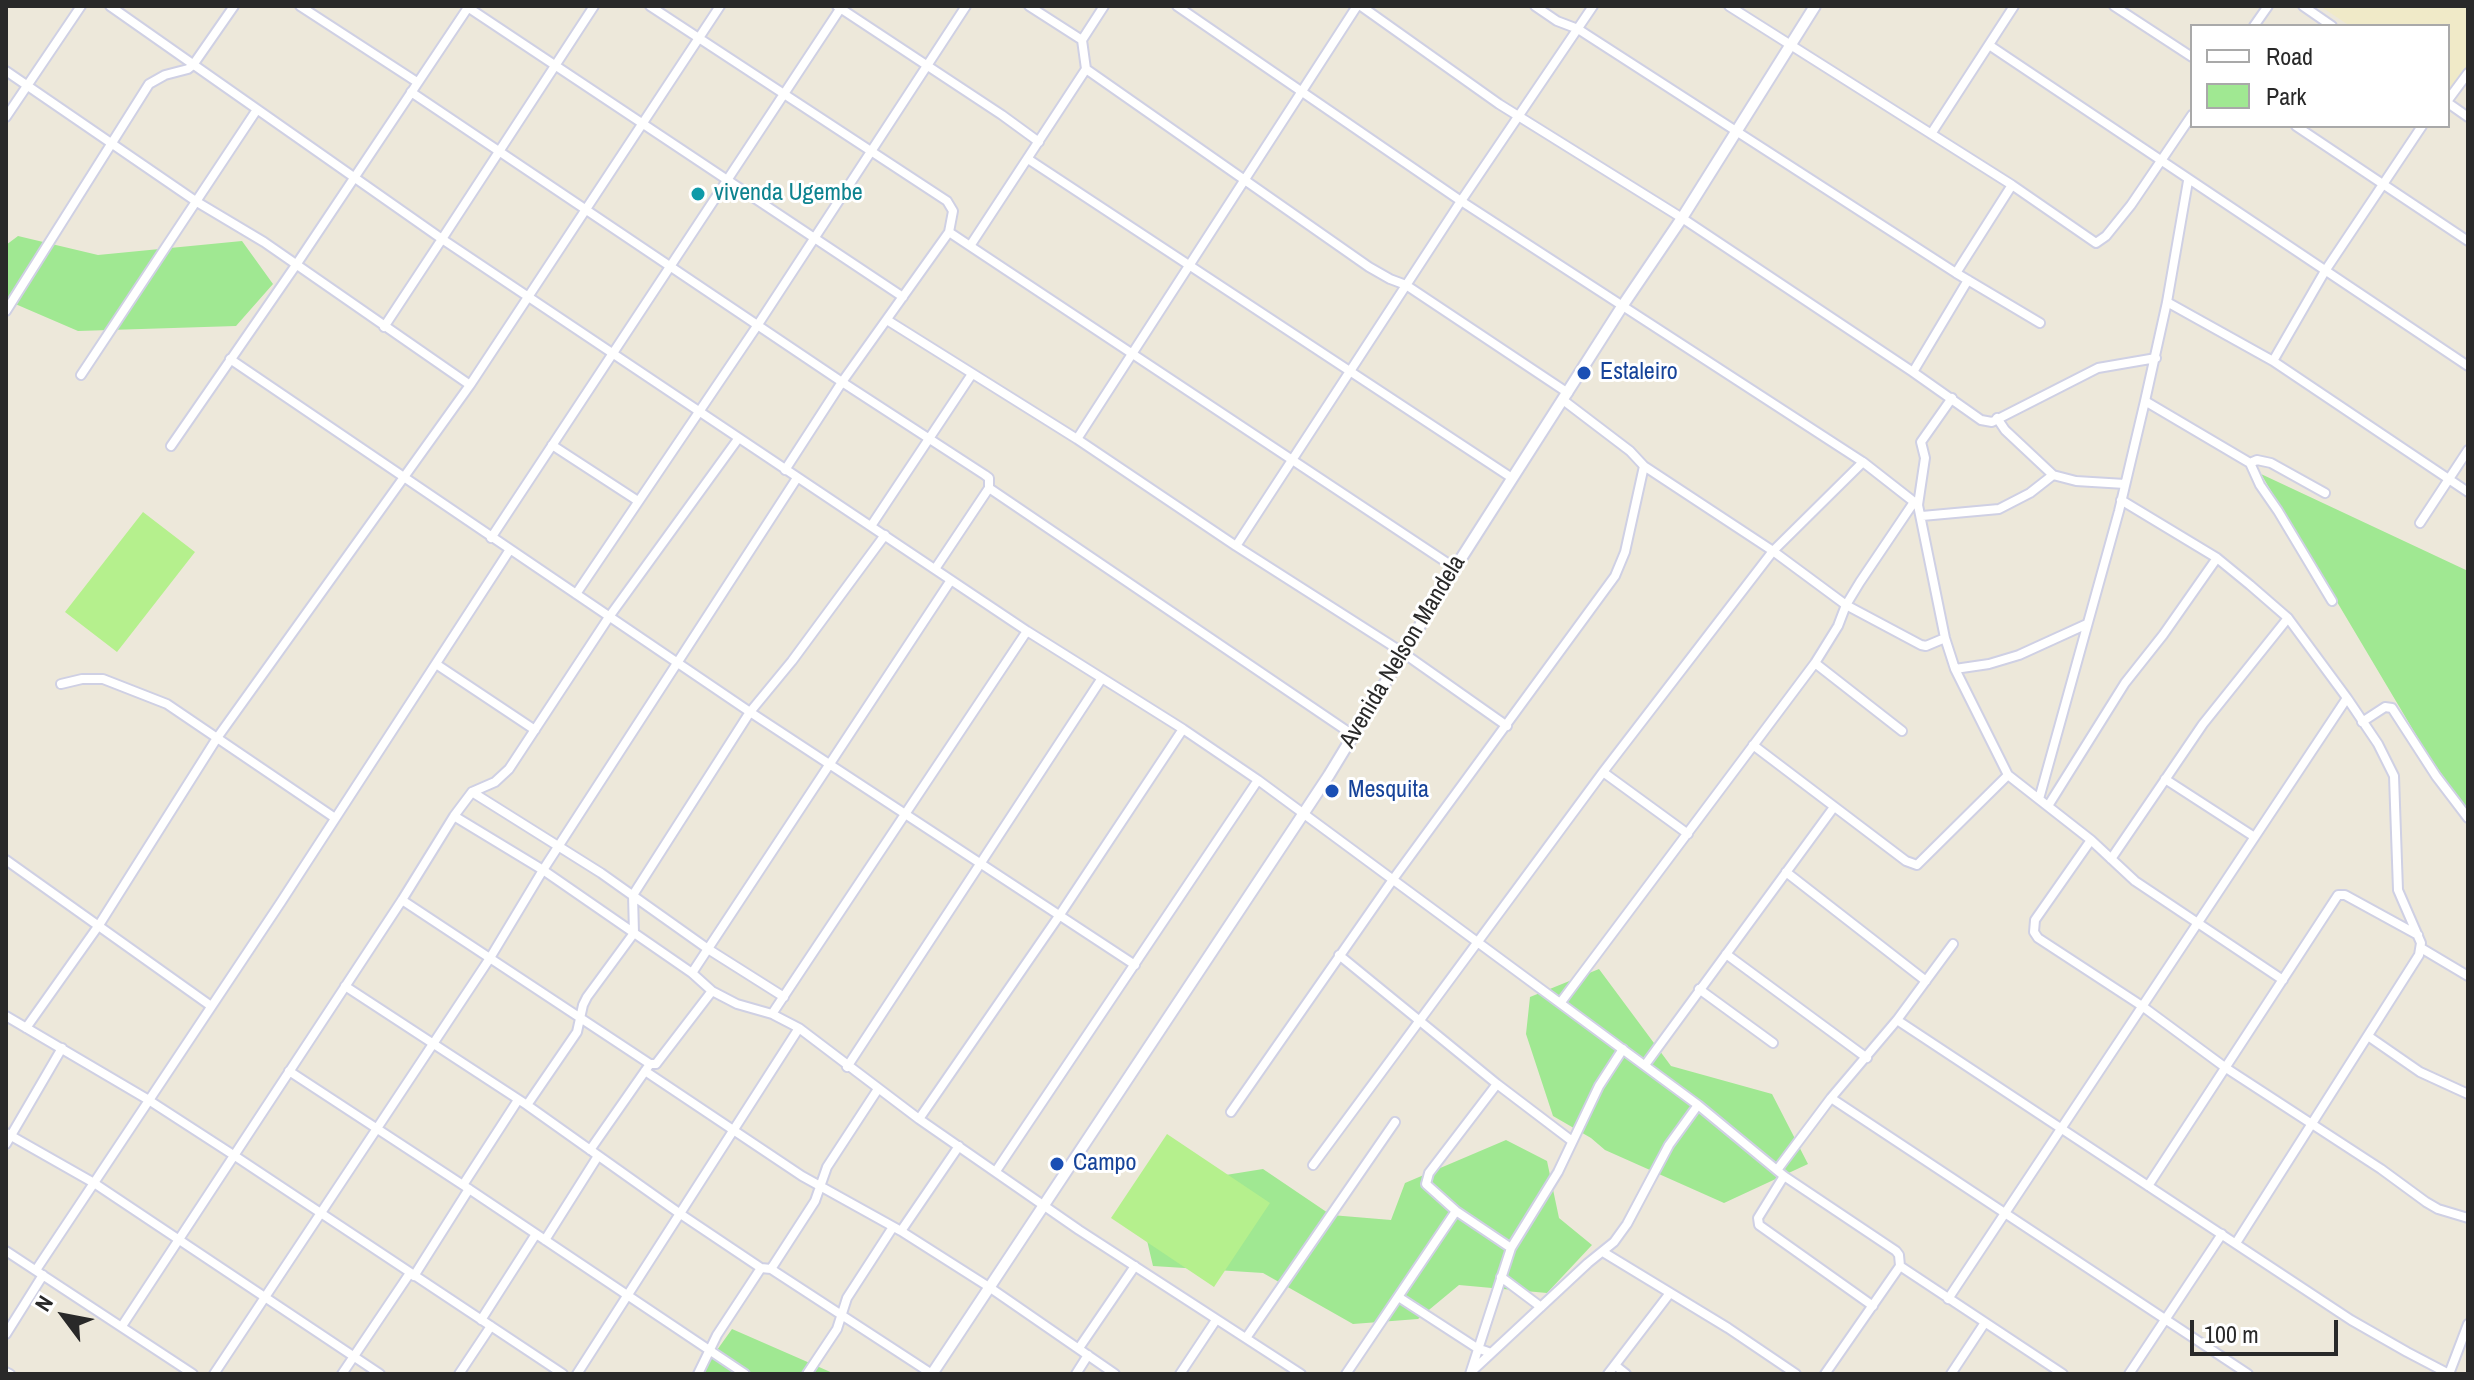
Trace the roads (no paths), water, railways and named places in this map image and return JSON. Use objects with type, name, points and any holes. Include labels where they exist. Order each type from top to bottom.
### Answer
[{"type":"street","points":[[6,117],[81,6]]},
{"type":"street","points":[[110,6],[526,298],[1027,631],[1258,780],[1645,1065],[1781,1173],[1896,1251],[1900,1266],[1825,1374]]},
{"type":"street","points":[[6,311],[149,84],[193,65],[234,6]]},
{"type":"street","points":[[300,6],[417,82]]},
{"type":"street","points":[[171,446],[468,6],[640,124],[903,297]]},
{"type":"street","points":[[384,327],[594,6]]},
{"type":"street","points":[[650,6],[947,201],[953,211],[949,232],[842,382],[785,470]]},
{"type":"street","points":[[26,1028],[99,925],[217,738],[470,385],[720,6]]},
{"type":"street","points":[[576,594],[815,239],[966,6]]},
{"type":"street","points":[[1029,6],[1082,40]]},
{"type":"street","points":[[970,246],[1086,69],[1082,40],[1104,6]]},
{"type":"street","points":[[1177,6],[1461,201],[1863,462],[1916,504],[1922,516],[1945,638],[1955,669],[2008,775],[2091,840],[2135,881],[2283,980]]},
{"type":"street","points":[[1077,439],[1247,180],[1300,92],[1359,6],[1519,116],[1682,218],[1981,420],[1987,422],[1997,418],[2098,368],[2156,358]]},
{"type":"street","points":[[1535,6],[1557,21],[1578,29],[1956,273],[2040,323]]},
{"type":"street","points":[[1236,546],[1461,201],[1593,6]]},
{"type":"street","points":[[1729,6],[2012,185],[2096,243],[2123,215],[2190,118]]},
{"type":"street","name":"Avenida Nelson Mandela","points":[[932,1374],[1304,813],[1455,568],[1815,6]]},
{"type":"street","points":[[1931,134],[2014,6]]},
{"type":"street","points":[[2114,6],[2190,56]]},
{"type":"street","points":[[2255,24],[2268,6]]},
{"type":"street","points":[[2303,6],[2329,24]]},
{"type":"street","points":[[491,538],[840,7],[1039,142]]},
{"type":"street","points":[[1989,45],[2468,366]]},
{"type":"street","points":[[1086,69],[1369,267],[1406,285],[1565,396],[1644,466],[1773,551],[1846,605],[1921,645],[1945,638]]},
{"type":"street","points":[[6,71],[197,202],[264,242],[470,385]]},
{"type":"street","points":[[2450,99],[2468,73]]},
{"type":"street","points":[[411,92],[584,211],[989,478],[989,488],[935,569]]},
{"type":"street","points":[[2450,104],[2468,117]]},
{"type":"street","points":[[81,375],[256,111]]},
{"type":"street","points":[[2299,128],[2468,241]]},
{"type":"street","points":[[2273,361],[2325,271],[2421,128]]},
{"type":"street","points":[[1028,159],[1512,478]]},
{"type":"street","points":[[2039,799],[2121,500],[2156,358],[2188,181]]},
{"type":"street","points":[[1956,273],[2012,185]]},
{"type":"street","points":[[949,232],[1455,568]]},
{"type":"street","points":[[1913,372],[1968,280]]},
{"type":"street","points":[[2167,302],[2273,361],[2468,492]]},
{"type":"street","points":[[887,320],[1077,439],[1402,652],[1507,726]]},
{"type":"street","points":[[230,359],[509,551],[1135,965]]},
{"type":"street","points":[[871,526],[972,374]]},
{"type":"street","points":[[1561,1002],[1815,663],[1838,626],[1846,605],[1916,504],[1925,468],[1921,442],[1952,398]]},
{"type":"street","points":[[2145,401],[2250,463],[2260,485],[2332,601]]},
{"type":"street","points":[[1997,418],[2005,430],[2053,475],[2076,481],[2125,484]]},
{"type":"street","points":[[122,1326],[454,816],[472,792],[495,782],[509,769],[609,617],[738,439]]},
{"type":"street","points":[[552,445],[638,501]]},
{"type":"street","points":[[2420,523],[2468,450]]},
{"type":"street","points":[[2250,463],[2257,460],[2271,463],[2325,493]]},
{"type":"street","points":[[1313,1165],[1603,772],[1773,551],[1863,462]]},
{"type":"street","points":[[1231,1112],[1394,878],[1615,576],[1625,552],[1644,466]]},
{"type":"street","points":[[1922,516],[1999,509],[2030,493],[2053,475]]},
{"type":"street","points":[[214,1374],[490,958],[543,870],[797,478]]},
{"type":"street","points":[[989,488],[1353,735]]},
{"type":"street","points":[[2121,500],[2217,558],[2288,618],[2378,744],[2394,776],[2398,890],[2419,936],[2421,948],[2236,1243]]},
{"type":"street","points":[[527,1105],[577,1032],[587,997],[634,933],[633,895],[750,712],[885,535]]},
{"type":"street","points":[[6,1334],[39,1273],[147,1099],[509,551]]},
{"type":"street","points":[[2048,806],[2125,683],[2217,558]]},
{"type":"street","points":[[692,973],[951,580]]},
{"type":"street","points":[[2111,859],[2203,724],[2288,618]]},
{"type":"street","points":[[1955,669],[2019,655],[2087,624]]},
{"type":"street","points":[[772,1014],[1027,631]]},
{"type":"street","points":[[1815,663],[1902,731]]},
{"type":"street","points":[[436,664],[535,730]]},
{"type":"street","points":[[847,1067],[1102,678]]},
{"type":"street","points":[[61,684],[82,679],[103,679],[167,704],[335,818]]},
{"type":"street","points":[[1948,1299],[2347,698]]},
{"type":"street","points":[[2362,722],[2385,707],[2392,708],[2436,776],[2468,818]]},
{"type":"street","points":[[919,1119],[1183,729]]},
{"type":"street","points":[[1753,745],[1906,861],[1917,865],[2008,775]]},
{"type":"street","points":[[1603,772],[1688,834]]},
{"type":"street","points":[[2165,779],[2253,836]]},
{"type":"street","points":[[996,1171],[1258,780]]},
{"type":"street","points":[[472,792],[559,846],[708,949],[784,997]]},
{"type":"street","points":[[1645,1065],[1834,807]]},
{"type":"street","points":[[454,816],[543,870],[692,973],[712,991],[799,1028],[847,1067],[1043,1205],[1298,1373]]},
{"type":"street","points":[[2091,840],[2035,920],[2034,932],[2038,938],[2438,1209],[2468,1217]]},
{"type":"street","points":[[6,860],[211,1006]]},
{"type":"street","points":[[1786,872],[1926,981]]},
{"type":"street","points":[[2148,1186],[2338,895],[2345,895],[2419,936]]},
{"type":"street","points":[[402,900],[580,1017],[732,1130],[821,1188],[897,1229],[989,1287],[1115,1374]]},
{"type":"street","points":[[1873,1306],[1759,1225],[1758,1218],[1781,1173],[1831,1098],[1867,1058],[1953,944]]},
{"type":"street","points":[[2421,948],[2468,976]]},
{"type":"street","points":[[1726,954],[1867,1058]]},
{"type":"street","points":[[1339,955],[1572,1141]]},
{"type":"street","points":[[345,986],[527,1105],[679,1213],[932,1374]]},
{"type":"street","points":[[1699,989],[1773,1043]]},
{"type":"street","points":[[545,1240],[647,1068],[656,1064],[712,991]]},
{"type":"street","points":[[6,1016],[147,1099],[563,1374]]},
{"type":"street","points":[[1897,1020],[2380,1338],[2449,1374],[2468,1324]]},
{"type":"street","points":[[577,1374],[799,1028]]},
{"type":"street","points":[[2368,1036],[2420,1072],[2468,1094]]},
{"type":"street","points":[[62,1048],[8,1137],[94,1183],[380,1374]]},
{"type":"street","points":[[1470,1373],[1511,1248],[1558,1172],[1599,1086],[1623,1049]]},
{"type":"street","points":[[289,1071],[745,1374]]},
{"type":"street","points":[[1497,1084],[1426,1179],[1429,1188],[1456,1211],[1511,1248]]},
{"type":"street","points":[[698,1374],[717,1335],[821,1188],[827,1167],[878,1089]]},
{"type":"street","points":[[1831,1098],[2248,1374]]},
{"type":"street","points":[[342,1374],[412,1275],[518,1100]]},
{"type":"street","points":[[1470,1373],[1603,1252],[1627,1224],[1669,1145],[1698,1105]]},
{"type":"street","points":[[1246,1338],[1395,1122]]},
{"type":"street","points":[[807,1374],[837,1329],[847,1298],[959,1146]]},
{"type":"street","points":[[1346,1374],[1456,1211]]},
{"type":"street","points":[[481,1320],[536,1234]]},
{"type":"street","points":[[2129,1374],[2222,1234]]},
{"type":"street","points":[[6,1251],[193,1374]]},
{"type":"street","points":[[1603,1252],[1796,1374]]},
{"type":"street","points":[[1079,1348],[1135,1266]]},
{"type":"street","points":[[1900,1266],[2063,1374]]},
{"type":"street","points":[[1501,1277],[1541,1307]]},
{"type":"street","points":[[1608,1374],[1670,1293]]},
{"type":"street","points":[[1400,1298],[1477,1348],[1491,1353]]},
{"type":"street","points":[[1180,1374],[1216,1320]]},
{"type":"street","points":[[1951,1374],[1984,1324]]},
{"type":"street","points":[[459,1374],[491,1326]]},
{"type":"street","points":[[1076,1374],[1088,1355]]},
{"type":"street","points":[[1616,1366],[1626,1374]]},
{"type":"place","name":"vivenda Ugembe","points":[[698,194]]},
{"type":"place","name":"Estaleiro","points":[[1584,373]]},
{"type":"place","name":"Mesquita","points":[[1332,791]]},
{"type":"place","name":"Campo","points":[[1057,1164]]}]
